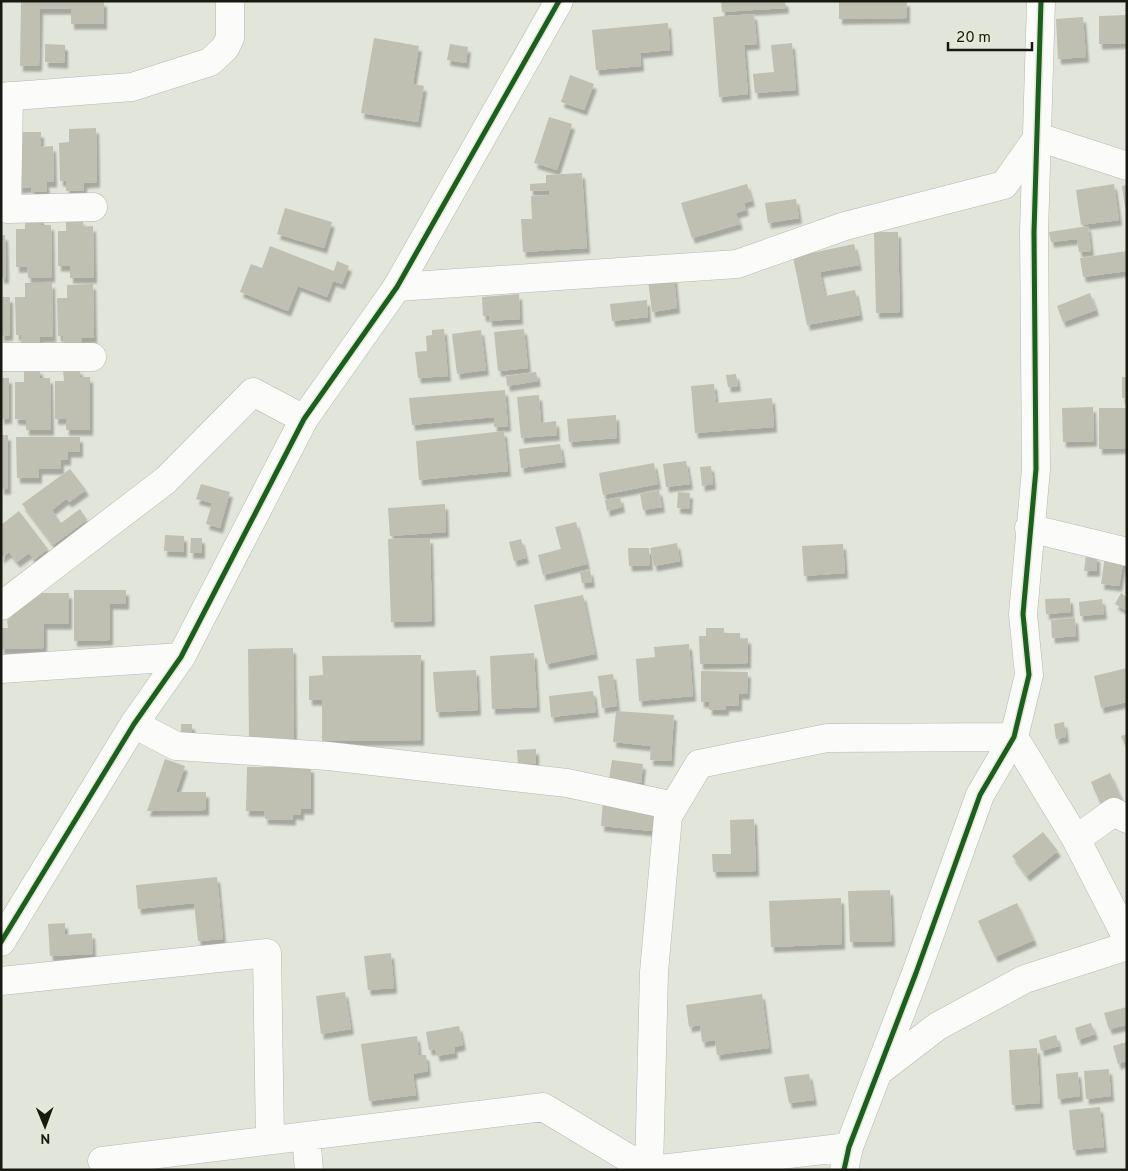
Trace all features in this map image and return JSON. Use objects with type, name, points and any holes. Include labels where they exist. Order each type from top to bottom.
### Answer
[{"type":"street","points":[[94,207],[7,209],[5,97],[132,87],[210,62],[226,48],[230,38],[230,1]]},
{"type":"street","points":[[1,942],[134,724],[181,657],[304,419],[397,287],[559,1]]},
{"type":"street","points":[[102,1161],[543,1107],[649,1170],[846,1158],[980,795],[1014,737],[1029,675],[1023,614],[1029,528],[1036,469],[1034,232],[1041,1]]},
{"type":"street","points":[[397,287],[737,264],[845,226],[1004,185],[1038,137]]},
{"type":"street","points":[[1038,137],[1127,166]]},
{"type":"street","points":[[1,358],[92,357]]},
{"type":"street","points":[[1,606],[166,480],[253,392],[304,419]]},
{"type":"street","points":[[1029,528],[1127,552]]},
{"type":"street","points":[[1,668],[181,657]]},
{"type":"street","points":[[134,724],[176,746],[328,756],[567,783],[674,806]]},
{"type":"street","points":[[649,1170],[654,972],[668,816],[699,764],[827,738],[1014,737]]},
{"type":"street","points":[[1014,737],[1076,839],[1127,938]]},
{"type":"street","points":[[1076,839],[1123,812]]},
{"type":"street","points":[[878,1072],[938,1026],[1025,980],[1127,946]]},
{"type":"street","points":[[1,982],[267,953],[270,1140]]},
{"type":"street","points":[[306,1136],[309,1170]]},
{"type":"building","points":[[21,1],[104,1],[104,24],[71,24],[71,9],[40,9],[39,66],[20,66]]},
{"type":"building","points":[[721,1],[785,1],[786,8],[722,12]]},
{"type":"building","points":[[839,1],[907,1],[907,18],[839,19]]},
{"type":"building","points":[[754,14],[757,44],[744,45],[748,94],[719,97],[713,17]]},
{"type":"building","points":[[1127,15],[1127,43],[1099,44],[1099,16]]},
{"type":"building","points":[[1083,17],[1086,57],[1058,59],[1056,19]]},
{"type":"building","points":[[668,23],[670,50],[640,53],[641,66],[596,70],[592,30]]},
{"type":"building","points":[[374,38],[419,46],[413,84],[424,86],[418,122],[361,113]]},
{"type":"building","points":[[792,43],[796,90],[755,93],[753,74],[774,72],[771,45]]},
{"type":"building","points":[[45,44],[65,45],[65,63],[45,62]]},
{"type":"building","points":[[450,44],[468,47],[466,63],[447,60]]},
{"type":"building","points":[[570,75],[594,84],[584,110],[561,102]]},
{"type":"building","points":[[549,117],[572,124],[557,170],[534,163]]},
{"type":"building","points":[[96,128],[97,182],[84,183],[84,191],[66,191],[66,181],[60,181],[59,143],[69,142],[69,129]]},
{"type":"building","points":[[17,132],[41,132],[41,147],[53,146],[54,182],[46,182],[47,191],[31,192],[31,187],[19,188]]},
{"type":"building","points":[[582,173],[587,248],[523,252],[521,219],[532,219],[531,196],[549,195],[549,190],[530,191],[530,184],[546,183],[546,175]]},
{"type":"building","points":[[747,184],[752,201],[744,203],[746,210],[736,213],[740,224],[692,238],[681,203]]},
{"type":"building","points":[[1114,184],[1119,220],[1081,225],[1076,190]]},
{"type":"building","points":[[1127,185],[1127,207],[1125,207],[1122,186]]},
{"type":"building","points":[[796,199],[799,218],[768,223],[765,203]]},
{"type":"building","points":[[285,208],[332,222],[324,248],[277,234]]},
{"type":"building","points":[[25,217],[41,217],[41,225],[51,225],[52,277],[28,278],[27,267],[16,267],[16,229],[25,229]]},
{"type":"building","points":[[66,220],[83,220],[83,227],[93,226],[94,278],[70,278],[70,266],[58,266],[58,231],[66,231]]},
{"type":"building","points":[[1088,226],[1091,251],[1079,252],[1077,239],[1051,242],[1049,232]]},
{"type":"building","points":[[874,232],[898,232],[900,312],[876,313]]},
{"type":"building","points":[[1,235],[5,235],[6,278],[1,278]]},
{"type":"building","points":[[854,244],[859,265],[820,272],[825,296],[855,290],[860,315],[807,325],[793,257]]},
{"type":"building","points":[[270,246],[334,271],[337,261],[349,266],[342,284],[333,281],[327,297],[298,286],[288,311],[240,292],[251,264],[262,268]]},
{"type":"building","points":[[1127,251],[1127,271],[1083,277],[1080,258]]},
{"type":"building","points":[[674,277],[677,308],[652,312],[648,280]]},
{"type":"building","points":[[25,283],[52,283],[53,337],[40,337],[40,345],[21,346],[21,335],[16,335],[15,297],[25,297]]},
{"type":"building","points":[[93,284],[94,338],[82,338],[82,346],[63,347],[63,336],[58,336],[57,298],[67,298],[67,285]]},
{"type":"building","points":[[1090,293],[1096,310],[1063,322],[1057,306]]},
{"type":"building","points":[[519,294],[520,319],[489,321],[489,316],[483,316],[482,297]]},
{"type":"building","points":[[1,297],[10,297],[10,335],[1,336]]},
{"type":"building","points":[[647,300],[648,317],[612,321],[610,304]]},
{"type":"building","points":[[444,329],[448,376],[418,378],[415,352],[427,351],[426,336],[432,335],[432,330]]},
{"type":"building","points":[[524,329],[528,368],[498,371],[494,332]]},
{"type":"building","points":[[481,330],[486,370],[457,374],[452,334]]},
{"type":"building","points":[[24,369],[40,369],[40,378],[50,378],[51,430],[26,430],[26,420],[15,419],[15,382],[24,382]]},
{"type":"building","points":[[63,369],[80,369],[80,377],[90,377],[90,430],[66,430],[66,419],[55,419],[55,381],[64,381]]},
{"type":"building","points":[[536,372],[538,381],[507,386],[506,376]]},
{"type":"building","points":[[736,374],[738,386],[728,387],[726,375]]},
{"type":"building","points":[[1122,377],[1127,377],[1127,398],[1122,398]]},
{"type":"building","points":[[1,378],[9,378],[9,418],[1,419]]},
{"type":"building","points":[[714,384],[716,403],[772,398],[774,427],[695,433],[691,386]]},
{"type":"building","points":[[505,390],[508,426],[494,427],[494,417],[412,425],[409,398]]},
{"type":"building","points":[[539,395],[541,423],[556,421],[557,435],[521,438],[517,397]]},
{"type":"building","points":[[1093,407],[1094,441],[1063,442],[1062,408]]},
{"type":"building","points":[[1099,408],[1127,408],[1127,448],[1099,449]]},
{"type":"building","points":[[616,415],[617,438],[569,442],[567,419]]},
{"type":"building","points":[[504,431],[508,471],[419,480],[416,441]]},
{"type":"building","points":[[1,435],[8,435],[8,489],[1,489]]},
{"type":"building","points":[[16,437],[80,437],[80,452],[68,452],[68,460],[61,460],[61,469],[39,469],[39,478],[17,478]]},
{"type":"building","points":[[560,444],[563,462],[521,468],[519,449]]},
{"type":"building","points":[[686,461],[690,484],[666,487],[663,464]]},
{"type":"building","points":[[654,463],[658,484],[603,495],[599,473]]},
{"type":"building","points":[[711,466],[713,484],[702,486],[700,467]]},
{"type":"building","points":[[70,469],[86,490],[69,502],[66,499],[52,510],[61,523],[80,509],[87,520],[53,545],[22,504]]},
{"type":"building","points":[[201,484],[230,492],[220,528],[206,524],[212,503],[196,499]]},
{"type":"building","points":[[659,490],[662,507],[643,510],[640,494]]},
{"type":"building","points":[[678,492],[690,493],[689,509],[677,508]]},
{"type":"building","points":[[620,497],[622,507],[607,511],[605,500]]},
{"type":"building","points":[[445,504],[446,532],[390,536],[388,508]]},
{"type":"building","points":[[19,511],[48,549],[34,560],[29,553],[17,562],[9,552],[1,558],[1,525]]},
{"type":"building","points":[[576,522],[587,564],[543,575],[538,555],[561,549],[555,527]]},
{"type":"building","points":[[165,535],[184,536],[184,552],[164,551]]},
{"type":"building","points":[[191,538],[202,538],[202,553],[190,553]]},
{"type":"building","points":[[430,538],[432,621],[391,622],[388,539]]},
{"type":"building","points":[[521,539],[526,558],[514,561],[509,542]]},
{"type":"building","points":[[677,543],[680,561],[654,566],[650,548]]},
{"type":"building","points":[[843,544],[845,573],[804,576],[802,546]]},
{"type":"building","points":[[628,548],[649,548],[650,565],[629,566]]},
{"type":"building","points":[[1086,556],[1097,556],[1097,571],[1084,571]]},
{"type":"building","points":[[1105,556],[1124,559],[1119,586],[1101,584]]},
{"type":"building","points":[[590,570],[592,582],[582,583],[580,572]]},
{"type":"building","points":[[74,590],[126,590],[126,604],[110,604],[110,640],[74,641]]},
{"type":"building","points":[[37,593],[69,593],[69,624],[44,624],[44,648],[1,649],[1,628],[8,628],[7,620]]},
{"type":"building","points":[[1121,593],[1127,597],[1127,611],[1115,604]]},
{"type":"building","points":[[583,595],[595,654],[546,664],[534,605]]},
{"type":"building","points":[[1070,598],[1071,612],[1046,614],[1045,599]]},
{"type":"building","points":[[1102,599],[1104,614],[1080,616],[1079,602]]},
{"type":"building","points":[[1075,618],[1076,636],[1052,638],[1051,620]]},
{"type":"building","points":[[706,628],[724,628],[724,633],[740,633],[740,639],[748,638],[748,663],[700,664],[699,636],[706,636]]},
{"type":"building","points":[[689,644],[693,696],[639,701],[636,659],[655,657],[654,647]]},
{"type":"building","points":[[293,648],[294,740],[249,740],[248,649]]},
{"type":"building","points":[[534,653],[537,707],[492,709],[490,656]]},
{"type":"building","points":[[421,655],[421,740],[322,741],[322,700],[309,700],[309,676],[323,675],[322,656]]},
{"type":"building","points":[[1127,668],[1127,702],[1101,708],[1094,676]]},
{"type":"building","points":[[476,670],[478,710],[436,712],[433,672]]},
{"type":"building","points":[[701,671],[748,672],[747,694],[739,694],[739,706],[726,706],[726,710],[709,710],[709,702],[701,702]]},
{"type":"building","points":[[613,674],[617,706],[602,708],[598,676]]},
{"type":"building","points":[[593,691],[596,712],[551,717],[549,696]]},
{"type":"building","points":[[616,711],[674,715],[671,761],[650,760],[651,746],[613,742]]},
{"type":"building","points":[[1064,722],[1066,737],[1056,739],[1054,724]]},
{"type":"building","points":[[181,724],[192,724],[192,737],[181,737]]},
{"type":"building","points":[[1127,734],[1127,750],[1121,736]]},
{"type":"building","points":[[536,749],[536,764],[518,764],[517,750]]},
{"type":"building","points":[[165,759],[185,766],[176,792],[206,792],[206,810],[147,811]]},
{"type":"building","points":[[612,760],[643,764],[641,783],[609,779]]},
{"type":"building","points":[[247,767],[311,767],[311,809],[301,809],[301,815],[293,814],[293,820],[265,819],[264,811],[246,811]]},
{"type":"building","points":[[1110,773],[1121,798],[1102,807],[1091,782]]},
{"type":"building","points":[[603,801],[656,807],[653,831],[601,826]]},
{"type":"building","points":[[754,819],[756,871],[713,872],[712,854],[731,854],[730,820]]},
{"type":"building","points":[[1043,832],[1058,851],[1027,876],[1012,856]]},
{"type":"building","points":[[217,877],[223,939],[198,941],[194,903],[138,909],[136,885]]},
{"type":"building","points":[[890,890],[892,941],[850,942],[848,891]]},
{"type":"building","points":[[841,898],[842,944],[771,947],[769,901]]},
{"type":"building","points":[[1017,903],[1034,940],[995,957],[978,921]]},
{"type":"building","points":[[65,923],[65,935],[92,933],[93,954],[50,956],[48,924]]},
{"type":"building","points":[[391,953],[394,988],[368,990],[364,956]]},
{"type":"building","points":[[345,992],[351,1029],[321,1034],[316,996]]},
{"type":"building","points":[[762,994],[769,1048],[717,1055],[715,1040],[702,1042],[700,1025],[689,1027],[686,1005]]},
{"type":"building","points":[[1127,1007],[1127,1025],[1109,1029],[1104,1013]]},
{"type":"building","points":[[1091,1023],[1095,1034],[1078,1040],[1075,1028]]},
{"type":"building","points":[[459,1026],[463,1045],[454,1047],[455,1053],[437,1056],[435,1049],[429,1050],[426,1032]]},
{"type":"building","points":[[1056,1035],[1059,1046],[1041,1051],[1039,1040]]},
{"type":"building","points":[[417,1036],[419,1055],[426,1055],[428,1071],[413,1074],[416,1095],[369,1101],[361,1044]]},
{"type":"building","points":[[1127,1042],[1127,1061],[1118,1064],[1113,1046]]},
{"type":"building","points":[[1037,1048],[1040,1103],[1012,1105],[1009,1050]]},
{"type":"building","points":[[1109,1069],[1111,1096],[1086,1099],[1084,1071]]},
{"type":"building","points":[[1078,1072],[1080,1096],[1058,1099],[1056,1074]]},
{"type":"building","points":[[809,1074],[814,1100],[789,1103],[784,1077]]},
{"type":"building","points":[[1100,1107],[1104,1147],[1073,1150],[1069,1110]]},
{"type":"cycle path","points":[[1,942],[134,724],[181,657],[304,419],[397,287],[559,1]]},
{"type":"cycle path","points":[[844,1170],[849,1147],[916,973],[980,795],[1014,737],[1029,675],[1023,614],[1036,469],[1034,232],[1041,1]]}]
